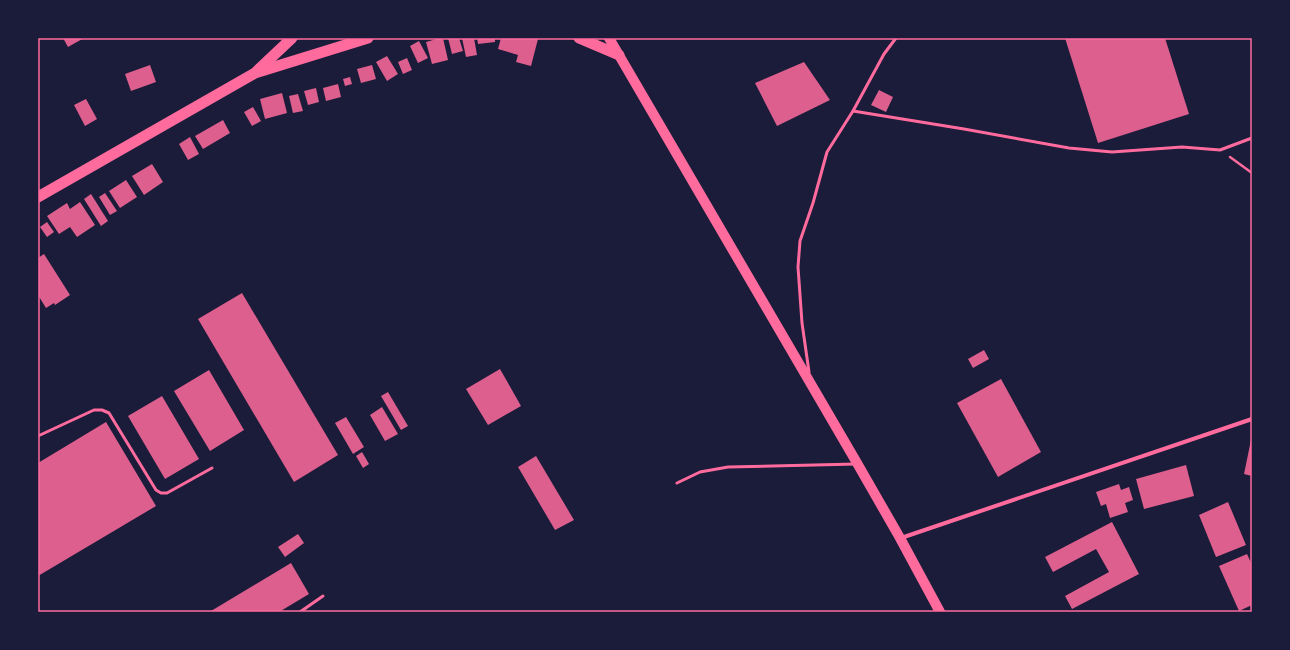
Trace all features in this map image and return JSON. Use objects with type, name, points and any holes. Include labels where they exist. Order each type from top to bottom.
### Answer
[{"type":"highway","points":[[255,73],[292,38]]},
{"type":"highway","points":[[38,197],[255,73],[368,38]]},
{"type":"highway","points":[[579,38],[619,55]]},
{"type":"main road","points":[[609,38],[900,538],[940,612]]},
{"type":"street","points":[[900,538],[1252,419]]},
{"type":"lane","points":[[810,384],[802,323],[798,267],[800,241],[813,204],[827,152],[853,110],[884,54],[896,38]]},
{"type":"lane","points":[[853,110],[1069,148],[1112,152],[1182,148],[1220,150],[1252,138]]},
{"type":"lane","points":[[38,436],[94,410],[102,410],[109,413],[156,490],[161,493],[166,493],[212,468]]},
{"type":"lane","points":[[677,483],[700,472],[728,467],[857,464]]},
{"type":"lane","points":[[300,612],[323,596]]},
{"type":"path","points":[[1220,150],[1252,173]]},
{"type":"building","points":[[63,38],[84,38],[68,47]]},
{"type":"building","points":[[443,38],[448,60],[432,64],[426,42]]},
{"type":"building","points":[[448,38],[459,38],[463,51],[452,54]]},
{"type":"building","points":[[462,38],[474,38],[477,55],[466,57]]},
{"type":"building","points":[[477,38],[495,38],[495,42],[478,44]]},
{"type":"building","points":[[501,38],[538,39],[531,66],[516,62],[518,55],[498,49]]},
{"type":"building","points":[[1065,38],[1165,38],[1189,114],[1098,143]]},
{"type":"building","points":[[419,41],[428,58],[418,63],[410,46]]},
{"type":"building","points":[[387,56],[398,74],[387,81],[376,62]]},
{"type":"building","points":[[407,58],[412,70],[403,74],[398,62]]},
{"type":"building","points":[[804,62],[830,100],[777,126],[755,83]]},
{"type":"building","points":[[150,65],[156,82],[131,91],[125,74]]},
{"type":"building","points":[[372,65],[376,79],[361,83],[357,69]]},
{"type":"building","points":[[350,77],[352,84],[345,86],[343,79]]},
{"type":"building","points":[[338,84],[341,97],[326,101],[323,88]]},
{"type":"building","points":[[316,88],[319,102],[308,105],[304,91]]},
{"type":"building","points":[[879,90],[893,97],[886,112],[871,105]]},
{"type":"building","points":[[282,93],[287,113],[265,119],[260,99]]},
{"type":"building","points":[[298,94],[303,111],[293,113],[289,96]]},
{"type":"building","points":[[86,99],[97,119],[85,126],[74,105]]},
{"type":"building","points":[[253,107],[261,121],[252,126],[244,112]]},
{"type":"building","points":[[223,120],[230,133],[203,149],[195,136]]},
{"type":"building","points":[[190,137],[199,154],[188,160],[179,144]]},
{"type":"building","points":[[152,164],[163,182],[144,195],[132,176]]},
{"type":"building","points":[[126,180],[137,197],[120,208],[109,191]]},
{"type":"building","points":[[105,193],[117,211],[110,215],[99,197]]},
{"type":"building","points":[[91,194],[108,221],[101,226],[84,199]]},
{"type":"building","points":[[80,202],[95,225],[77,237],[70,227],[59,234],[47,216],[67,203],[70,209]]},
{"type":"building","points":[[47,222],[54,232],[47,237],[40,227]]},
{"type":"building","points":[[44,254],[70,295],[55,305],[54,303],[46,308],[38,295],[38,258]]},
{"type":"building","points":[[242,293],[338,455],[294,482],[198,319]]},
{"type":"building","points":[[984,350],[989,359],[973,368],[968,359]]},
{"type":"building","points":[[500,369],[521,406],[488,425],[466,389]]},
{"type":"building","points":[[209,370],[244,430],[210,451],[174,391]]},
{"type":"building","points":[[1001,379],[1041,452],[998,477],[957,403]]},
{"type":"building","points":[[388,392],[408,426],[401,430],[381,396]]},
{"type":"building","points":[[162,396],[199,459],[165,479],[128,416]]},
{"type":"building","points":[[382,407],[398,434],[385,441],[370,415]]},
{"type":"building","points":[[346,417],[364,447],[353,454],[335,423]]},
{"type":"building","points":[[106,422],[156,506],[38,576],[38,463]]},
{"type":"building","points":[[1251,440],[1252,441],[1252,476],[1244,474]]},
{"type":"building","points":[[362,452],[369,464],[363,468],[356,456]]},
{"type":"building","points":[[536,456],[574,520],[555,530],[518,467]]},
{"type":"building","points":[[1186,465],[1194,496],[1144,509],[1136,479]]},
{"type":"building","points":[[1119,484],[1121,490],[1129,487],[1133,500],[1125,503],[1128,512],[1110,518],[1106,504],[1101,506],[1096,492]]},
{"type":"building","points":[[1228,502],[1246,545],[1216,557],[1199,515]]},
{"type":"building","points":[[1112,522],[1139,574],[1072,609],[1065,596],[1109,572],[1096,549],[1053,572],[1045,557]]},
{"type":"building","points":[[298,534],[304,543],[285,557],[278,547]]},
{"type":"building","points":[[1247,554],[1252,565],[1252,605],[1239,611],[1219,566]]},
{"type":"building","points":[[291,563],[309,594],[279,612],[211,611]]}]
